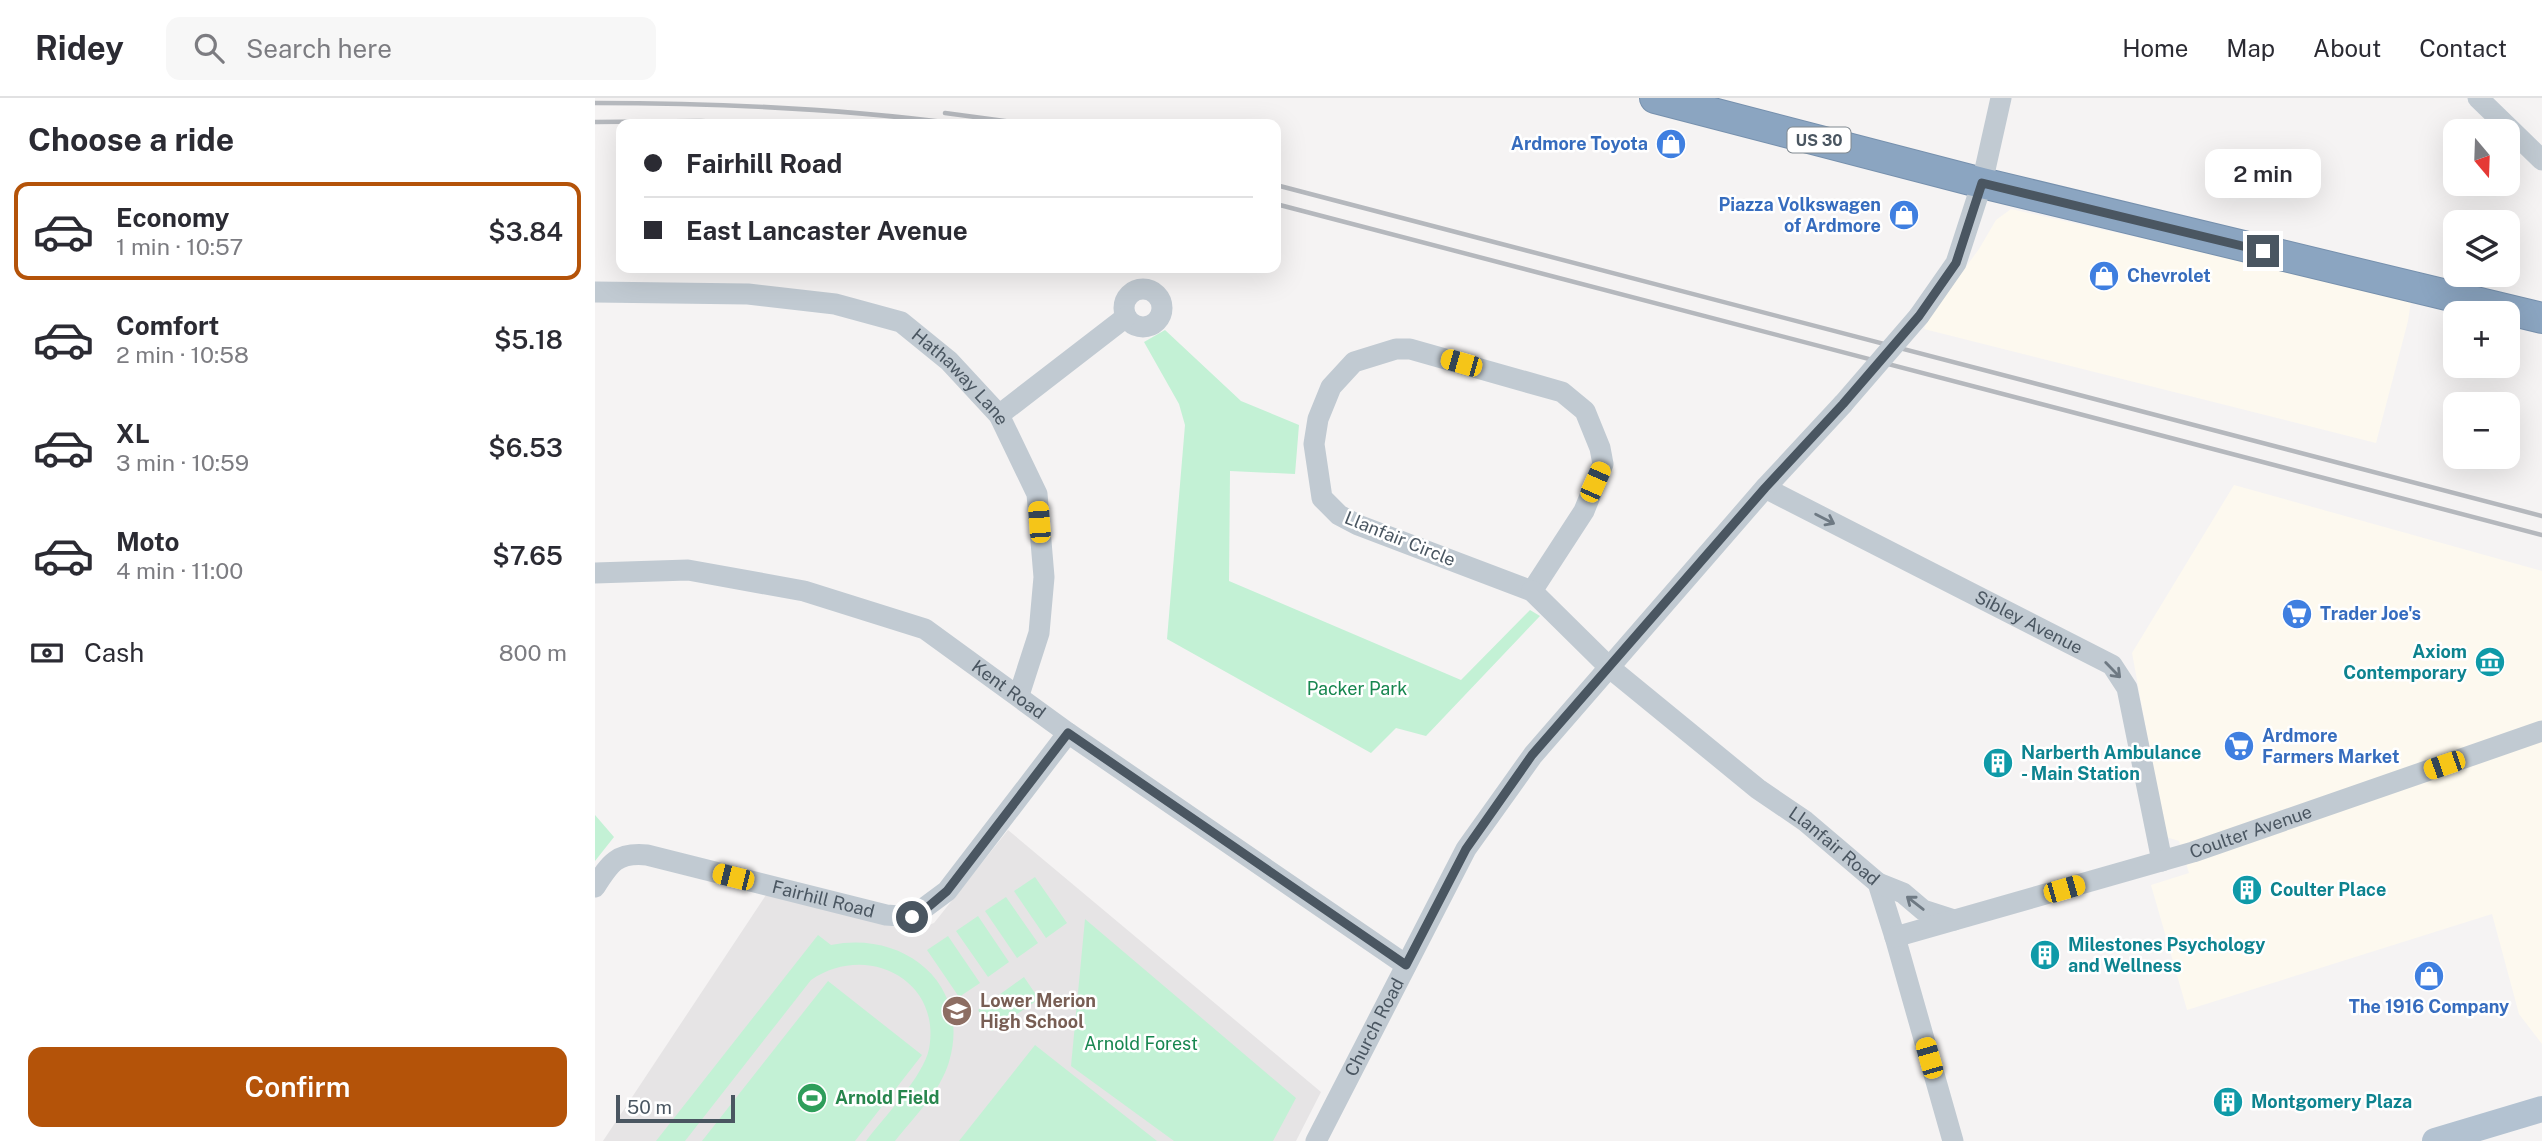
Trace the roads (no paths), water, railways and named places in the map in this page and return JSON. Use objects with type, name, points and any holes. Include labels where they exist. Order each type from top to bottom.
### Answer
[{"type":"highway","name":"US 30","points":[[1655,98],[1982,183],[2542,318]]},
{"type":"main road","points":[[2435,1141],[2542,1109]]},
{"type":"street","name":"Church Road","points":[[1316,1141],[1466,849],[1532,755],[1919,316],[1956,263],[1982,183],[2001,98]]},
{"type":"street","points":[[2478,98],[2542,160]]},
{"type":"street","name":"Hathaway Lane","points":[[595,292],[748,293],[835,304],[901,322],[949,360],[999,415],[1037,494],[1044,577],[1039,633],[1019,695]]},
{"type":"street","points":[[999,415],[1126,317]]},
{"type":"street","name":"Llanfair Circle","points":[[1532,591],[1584,511],[1603,464],[1585,411],[1562,392],[1410,349],[1396,349],[1354,362],[1331,387],[1318,419],[1314,444],[1322,498],[1339,515],[1358,525],[1532,591],[1610,668]]},
{"type":"street","name":"Sibley Avenue","points":[[1765,488],[2112,665],[2127,688],[2162,861]]},
{"type":"street","name":"Kent Road","points":[[595,573],[688,570],[804,591],[925,629],[1068,733],[1406,965]]},
{"type":"street","name":"Llanfair Road","points":[[1610,668],[1758,789],[1805,821],[1878,883],[1953,1141]]},
{"type":"street","name":"Coulter Avenue","points":[[1895,937],[2162,861],[2542,731]]},
{"type":"street","name":"Fairhill Road","points":[[595,887],[609,865],[630,853],[886,915],[912,917],[921,913],[947,891],[1068,733]]},
{"type":"street","points":[[1878,883],[1903,893],[1923,910],[1954,920]]},
{"type":"railway","points":[[595,103],[777,108],[912,119]]},
{"type":"railway","points":[[945,113],[990,119]]},
{"type":"railway","points":[[595,122],[616,122]]},
{"type":"railway","points":[[1281,186],[2542,516]]},
{"type":"railway","points":[[1281,205],[2542,535]]},
{"type":"place","name":"Ardmore Toyota","points":[[1671,144]]},
{"type":"place","name":"Piazza Volkswagen of Ardmore","points":[[1904,215]]},
{"type":"place","name":"Chevrolet","points":[[2104,276]]},
{"type":"place","name":"Trader Joe's","points":[[2297,614]]},
{"type":"place","name":"Axiom Contemporary","points":[[2490,662]]},
{"type":"place","name":"Ardmore Farmers Market","points":[[2239,746]]},
{"type":"place","name":"Narberth Ambulance - Main Station","points":[[1998,763]]},
{"type":"place","name":"Coulter Place","points":[[2247,890]]},
{"type":"place","name":"Milestones Psychology and Wellness","points":[[2045,955]]},
{"type":"place","name":"The 1916 Company","points":[[2429,976]]},
{"type":"place","name":"Lower Merion High School","points":[[957,1011]]},
{"type":"place","name":"Arnold Field","points":[[812,1098]]},
{"type":"place","name":"Montgomery Plaza","points":[[2228,1102]]},
{"type":"park label","name":"Packer Park","points":[[1357,689]]},
{"type":"park label","name":"Arnold Forest","points":[[1141,1044]]}]
